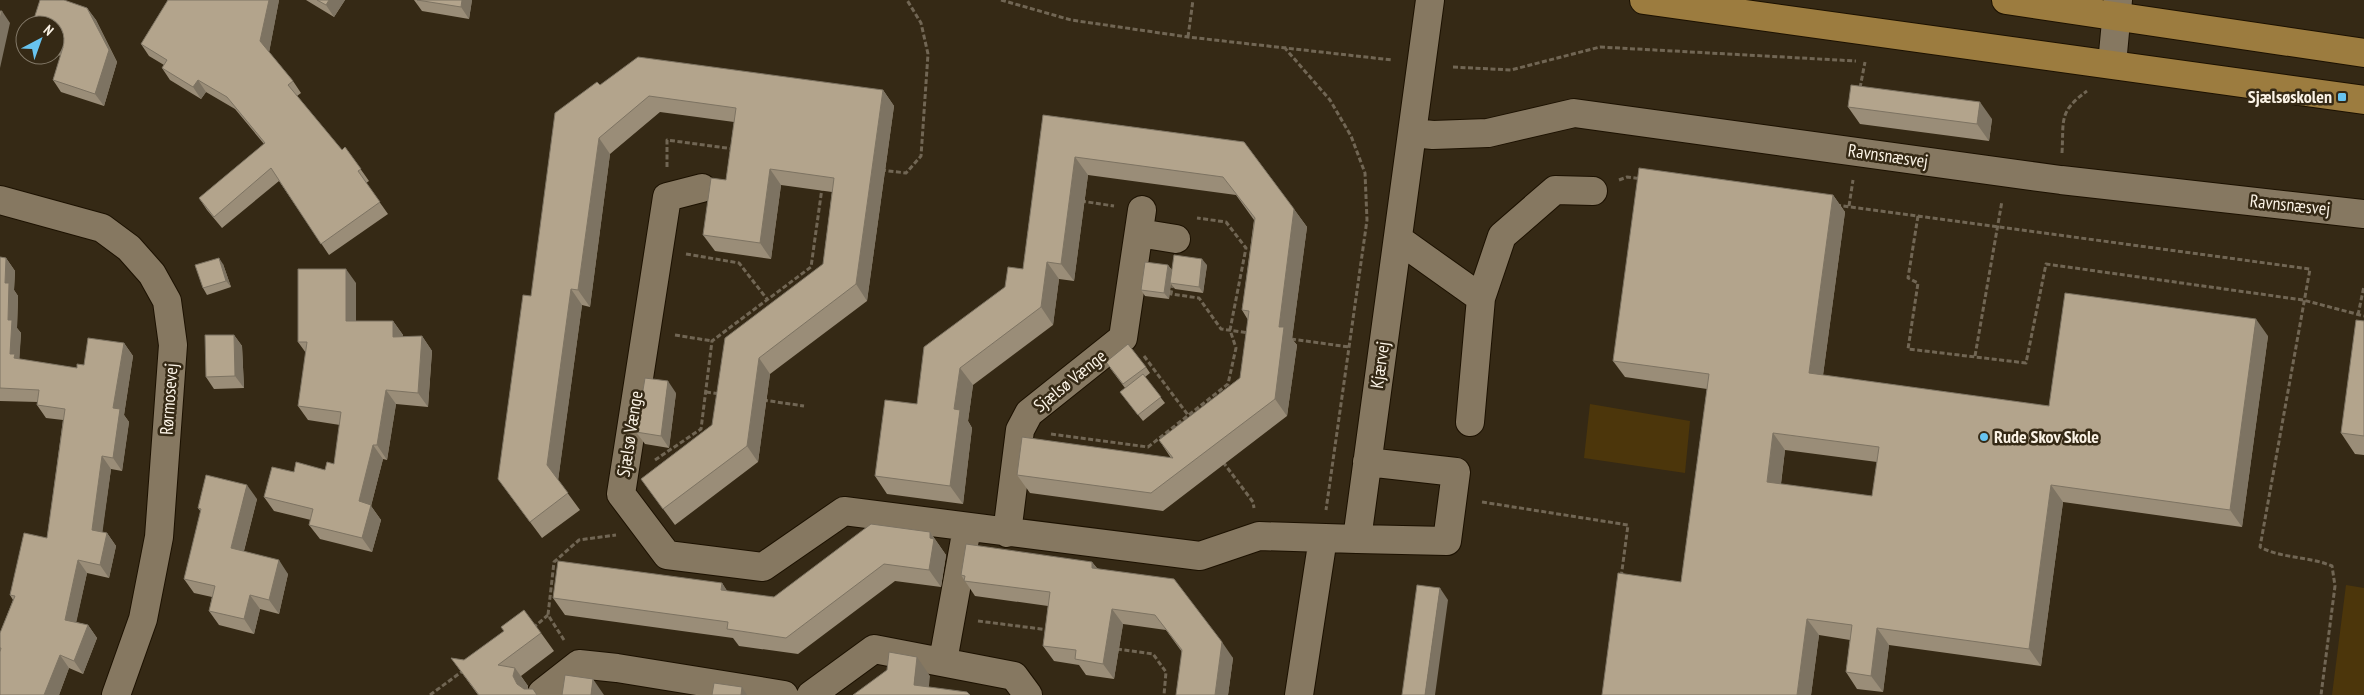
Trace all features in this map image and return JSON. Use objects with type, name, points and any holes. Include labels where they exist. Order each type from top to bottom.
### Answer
[{"type":"main road","points":[[1644,0],[2364,100]]},
{"type":"main road","points":[[2006,0],[2116,7],[2364,53]]},
{"type":"street","name":"Kjærvej","points":[[1357,539],[1430,0]]},
{"type":"street","points":[[2112,64],[2116,7]]},
{"type":"street","name":"Ravnsnæsvej","points":[[1413,133],[1433,135],[1488,133],[1574,113],[2061,180],[2364,214]]},
{"type":"street","points":[[667,197],[702,188]]},
{"type":"street","points":[[1470,422],[1481,298],[1502,236],[1555,190],[1593,191]]},
{"type":"street","name":"Sjælsø Vænge","points":[[667,197],[621,494],[667,555],[763,566],[844,511],[1200,556],[1259,536],[1322,538]]},
{"type":"street","name":"Rørmosevej","points":[[0,200],[102,228],[129,248],[152,274],[168,301],[173,345],[159,537],[143,619],[116,695]]},
{"type":"street","points":[[1140,222],[1182,228]]},
{"type":"street","name":"Sjælsø Vænge","points":[[1007,532],[1020,430],[1030,413],[1123,338],[1140,222]]},
{"type":"street","points":[[1398,239],[1481,298]]},
{"type":"street","points":[[1299,695],[1322,538],[1447,541],[1456,472],[1367,462]]},
{"type":"street","points":[[943,661],[967,528]]},
{"type":"street","points":[[811,695],[874,649],[1014,676],[1028,695]]},
{"type":"street","points":[[542,693],[579,664],[617,668],[784,695]]},
{"type":"path","points":[[872,169],[906,173],[921,156],[928,54],[921,22],[907,0]]},
{"type":"path","points":[[1001,0],[1071,20],[1188,37],[1392,60]]},
{"type":"path","points":[[1188,37],[1193,0]]},
{"type":"path","points":[[1284,47],[1330,100],[1351,136],[1365,173],[1367,220],[1322,538]]},
{"type":"path","points":[[1453,67],[1511,70],[1600,47],[1866,62],[1859,98]]},
{"type":"path","points":[[2061,180],[2065,111],[2074,100],[2088,90]]},
{"type":"path","points":[[667,197],[667,140],[736,150]]},
{"type":"path","points":[[1974,356],[2007,172]]},
{"type":"path","points":[[1593,191],[1627,177],[1646,179]]},
{"type":"path","points":[[646,330],[712,341],[811,267],[823,181]]},
{"type":"path","points":[[1075,200],[1140,222]]},
{"type":"path","points":[[1830,204],[2310,269],[2260,547],[2275,555],[2319,560],[2332,566],[2335,586],[2321,695]]},
{"type":"path","points":[[1918,216],[1908,278],[1918,282],[1908,349],[2026,363],[2046,264],[2303,300],[2364,316]]},
{"type":"path","points":[[1020,430],[1148,447],[1228,384],[1236,348],[1230,330],[1246,248],[1226,222],[1182,228],[1171,294],[1199,298],[1221,329],[1230,330],[1258,334]]},
{"type":"path","points":[[659,249],[739,263],[768,299]]},
{"type":"path","points":[[2358,315],[2364,286]]},
{"type":"path","points":[[1123,338],[1137,347],[1194,423]]},
{"type":"path","points":[[1285,338],[1349,347]]},
{"type":"path","points":[[625,462],[657,460],[701,429],[712,341]]},
{"type":"path","points":[[706,392],[726,395]]},
{"type":"path","points":[[755,399],[804,406]]},
{"type":"path","points":[[1217,454],[1253,502],[1259,536]]},
{"type":"path","points":[[1452,498],[1628,525],[1620,582]]},
{"type":"path","points":[[579,664],[548,616],[554,562],[579,540],[648,530]]},
{"type":"path","points":[[528,632],[548,616]]},
{"type":"path","points":[[951,618],[1054,630]]},
{"type":"path","points":[[1108,647],[1153,654],[1166,672],[1164,695]]},
{"type":"path","points":[[430,695],[465,670]]},
{"type":"shaded area","points":[[1590,404],[1690,421],[1685,473],[1584,458]]},
{"type":"shaded area","points":[[2346,585],[2364,588],[2364,695],[2332,695]]},
{"type":"building","points":[[40,0],[64,0],[87,8],[109,50],[95,94],[53,80],[58,65],[65,65],[65,15],[35,15]]},
{"type":"building","points":[[168,0],[269,0],[260,41],[293,81],[288,85],[342,150],[345,147],[361,169],[358,171],[380,202],[321,244],[271,168],[214,217],[199,198],[265,143],[227,97],[198,80],[193,87],[162,68],[167,60],[141,44]]},
{"type":"building","points":[[317,0],[329,0],[326,5]]},
{"type":"building","points":[[417,0],[462,0],[461,7]]},
{"type":"building","points":[[638,57],[883,90],[856,284],[759,358],[747,446],[663,509],[641,479],[712,425],[725,338],[823,264],[834,178],[770,169],[760,243],[703,235],[711,178],[726,180],[736,108],[649,96],[599,138],[578,290],[571,289],[547,465],[568,493],[530,522],[498,479],[523,295],[531,296],[555,113],[597,82],[600,85]]},
{"type":"building","points":[[1851,85],[1980,102],[1977,124],[1848,107]]},
{"type":"building","points":[[1043,115],[1244,142],[1294,209],[1279,327],[1284,327],[1275,399],[1151,493],[1017,475],[1022,437],[1173,458],[1159,440],[1240,378],[1249,311],[1242,310],[1255,218],[1223,177],[1075,157],[1061,264],[1047,262],[1041,307],[960,368],[954,409],[960,410],[950,486],[875,476],[885,400],[917,404],[924,347],[1005,287],[1008,267],[1023,269]]},
{"type":"building","name":"Rude Skov Skole","points":[[1639,168],[1833,195],[1809,373],[2049,406],[2065,293],[2256,319],[2230,510],[2051,485],[2029,649],[1877,628],[1871,676],[1846,672],[1852,625],[1807,619],[1797,695],[1602,695],[1618,573],[1681,582],[1709,374],[1613,361]],"holes":[[[1773,433],[1879,447],[1872,496],[1767,482]]]},
{"type":"building","points":[[1174,255],[1202,259],[1199,287],[1170,283]]},
{"type":"building","points":[[0,257],[6,258],[5,283],[9,283],[8,320],[12,320],[10,354],[15,354],[14,358],[77,368],[77,364],[84,365],[88,338],[124,343],[113,408],[120,409],[113,458],[102,456],[92,530],[107,533],[100,565],[78,560],[65,620],[88,625],[74,661],[60,655],[44,695],[0,695],[0,633],[15,596],[10,595],[24,533],[47,538],[65,409],[37,405],[39,390],[0,388]]},
{"type":"building","points":[[219,258],[226,281],[203,288],[195,265]]},
{"type":"building","points":[[1145,262],[1168,265],[1164,293],[1141,290]]},
{"type":"building","points":[[298,269],[346,269],[346,321],[393,321],[393,337],[422,336],[418,393],[386,390],[377,445],[373,445],[359,501],[371,505],[362,538],[309,525],[313,509],[264,497],[272,467],[294,472],[296,462],[325,470],[327,462],[334,464],[341,412],[298,406],[307,342],[298,342]]},
{"type":"building","points":[[2356,320],[2364,321],[2364,436],[2341,433]]},
{"type":"building","points":[[205,335],[234,335],[235,376],[206,377]]},
{"type":"building","points":[[1128,344],[1146,367],[1123,384],[1106,362]]},
{"type":"building","points":[[1143,374],[1161,397],[1138,415],[1120,392]]},
{"type":"building","points":[[645,378],[668,381],[661,436],[636,432]]},
{"type":"building","points":[[206,475],[247,485],[231,548],[279,560],[269,600],[250,595],[244,619],[209,611],[215,586],[184,579],[201,509],[198,508]]},
{"type":"building","points":[[871,524],[930,532],[930,538],[934,539],[929,570],[884,564],[786,638],[727,629],[728,622],[553,598],[558,561],[722,583],[721,590],[774,597]]},
{"type":"building","points":[[966,544],[1092,562],[1092,568],[1174,579],[1222,642],[1215,695],[1176,695],[1182,650],[1155,615],[1112,609],[1103,664],[1075,659],[1076,650],[1043,646],[1050,592],[964,581],[965,576],[961,575]]},
{"type":"building","points":[[1417,585],[1440,588],[1425,695],[1402,695]]},
{"type":"building","points":[[524,610],[541,633],[498,665],[515,668],[513,676],[517,684],[524,689],[533,689],[537,695],[479,695],[451,658],[464,660],[504,631],[501,627]]},
{"type":"building","points":[[889,652],[917,657],[914,685],[967,692],[970,695],[853,695],[887,670]]},
{"type":"building","points":[[565,675],[593,679],[591,695],[562,695]]},
{"type":"building","points":[[714,683],[742,687],[741,695],[712,695]]},
{"type":"place","name":"Sjælsøskolen","points":[[2342,97]]},
{"type":"place","name":"Rude Skov Skole","points":[[1984,437]]}]
